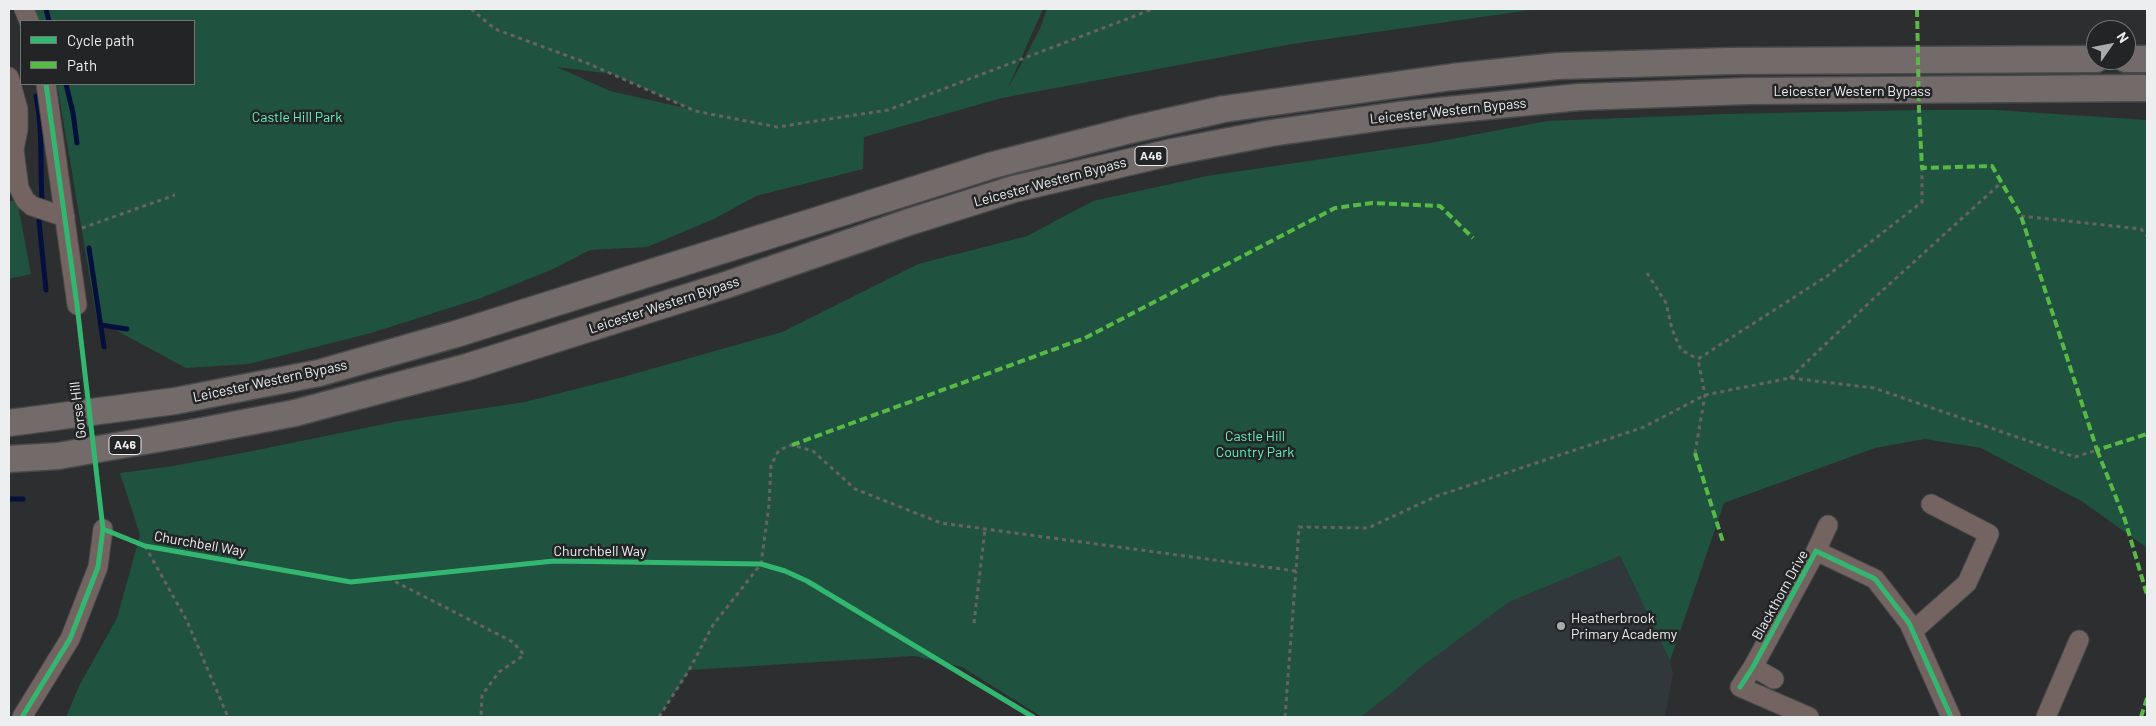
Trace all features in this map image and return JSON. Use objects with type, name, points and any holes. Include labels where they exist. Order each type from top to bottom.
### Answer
[{"type":"highway","name":"Leicester Western Bypass","points":[[60,416],[175,400],[319,373],[484,325],[993,165],[1130,130],[1224,109],[1452,76],[1558,66],[1731,61],[2086,59]]},
{"type":"highway","name":"Leicester Western Bypass","points":[[9,459],[58,456],[191,434],[295,413],[468,368],[726,285],[909,222],[1014,189],[1172,152],[1271,134],[1398,115],[1579,97],[1748,91],[2147,88]]},
{"type":"highway","name":"A46","points":[[9,416],[60,416]]},
{"type":"highway","name":"A46","points":[[9,423],[60,416]]},
{"type":"street","points":[[9,77],[18,109],[18,129],[14,150],[19,188],[32,206],[66,225]]},
{"type":"street","points":[[46,85],[77,305]]},
{"type":"street","points":[[1913,631],[1968,583],[1988,534],[1932,504]]},
{"type":"street","points":[[1816,551],[1828,525]]},
{"type":"street","points":[[22,717],[70,639],[98,567],[103,530]]},
{"type":"street","name":"Blackthorn Drive","points":[[1809,717],[1740,688],[1816,551],[1875,579],[1909,623],[1951,717]]},
{"type":"street","points":[[2046,717],[2079,640]]},
{"type":"street","points":[[1753,667],[1774,679]]},
{"type":"path","points":[[471,9],[495,29],[587,63],[695,111],[777,127],[888,110],[1153,9]]},
{"type":"path","points":[[1698,359],[1827,276],[1922,202],[1922,168]]},
{"type":"path","points":[[1790,378],[1873,299],[2002,182]]},
{"type":"path","points":[[66,225],[175,195]]},
{"type":"path","points":[[2021,216],[2141,229],[2147,236]]},
{"type":"path","points":[[1647,273],[1666,303],[1672,329],[1681,350],[1698,359]]},
{"type":"path","points":[[1695,453],[1705,395],[1698,359]]},
{"type":"path","points":[[1285,717],[1299,527],[1368,528],[1437,496],[1644,426],[1705,395],[1790,378],[1874,388],[2075,457],[2097,450]]},
{"type":"path","points":[[659,717],[690,670],[713,625],[761,564],[769,505],[771,465],[779,450],[792,445],[813,451],[855,489],[941,523],[1296,571]]},
{"type":"path","points":[[974,623],[984,529]]},
{"type":"path","points":[[145,546],[186,621],[228,717]]},
{"type":"path","points":[[751,564],[769,566]]},
{"type":"path","points":[[379,579],[397,577]]},
{"type":"path","points":[[388,578],[513,642],[524,655],[499,672],[482,695],[481,717]]},
{"type":"shaded area","name":"Heatherbrook Primary Academy","points":[[1620,556],[1670,661],[1673,673],[1665,717],[1361,717],[1399,687],[1444,643],[1498,606]]},
{"type":"green space","name":"Castle Hill Park","points":[[29,9],[1043,9],[1007,90],[1040,29],[1047,9],[1538,9],[1292,44],[1002,98],[864,137],[863,169],[756,196],[714,219],[647,247],[590,250],[551,270],[481,298],[371,333],[249,364],[186,368],[97,320],[57,85],[195,85],[195,20],[34,20]],"holes":[[[557,67],[612,74],[690,109],[610,91]]]},
{"type":"green space","name":"Castle Hill Country Park","points":[[1996,110],[2147,120],[2147,548],[2083,502],[1981,448],[1925,439],[1875,448],[1724,503],[1670,661],[1620,556],[1509,602],[1417,670],[1361,717],[1042,717],[962,667],[914,656],[690,670],[659,717],[66,717],[79,686],[117,618],[140,535],[120,473],[173,466],[399,421],[525,402],[619,378],[782,332],[918,264],[1027,236],[1093,201],[1207,176],[1430,143],[1547,121],[1724,114]]},
{"type":"green space","points":[[17,200],[31,274],[9,279],[9,201]]},
{"type":"waterway","points":[[46,9],[49,20]]},
{"type":"waterway","points":[[66,85],[73,113],[77,143]]},
{"type":"waterway","points":[[36,96],[40,135],[42,202]]},
{"type":"waterway","points":[[39,221],[46,290]]},
{"type":"waterway","points":[[89,248],[104,347]]},
{"type":"waterway","points":[[101,325],[127,329]]},
{"type":"waterway","points":[[9,499],[23,499]]},
{"type":"marked path","points":[[1917,9],[1922,168],[1992,166],[2021,216],[2097,450],[2147,434]]},
{"type":"marked path","points":[[792,445],[1085,338],[1335,208],[1372,203],[1440,206],[1473,238]]},
{"type":"marked path","points":[[2097,450],[2125,520],[2147,595]]},
{"type":"marked path","points":[[1695,453],[1723,542]]},
{"type":"marked path","points":[[2141,717],[2147,698]]},
{"type":"cycle path","name":"Gorse Hill","points":[[22,717],[70,639],[98,567],[103,529],[77,305],[46,85]]},
{"type":"cycle path","name":"Churchbell Way","points":[[103,529],[145,546],[351,582],[554,561],[761,564],[785,571],[807,581],[1033,717]]},
{"type":"cycle path","points":[[1740,687],[1753,667],[1816,551],[1875,579],[1909,623],[1951,717]]},
{"type":"place","name":"Heatherbrook Primary Academy","points":[[1561,626]]}]
